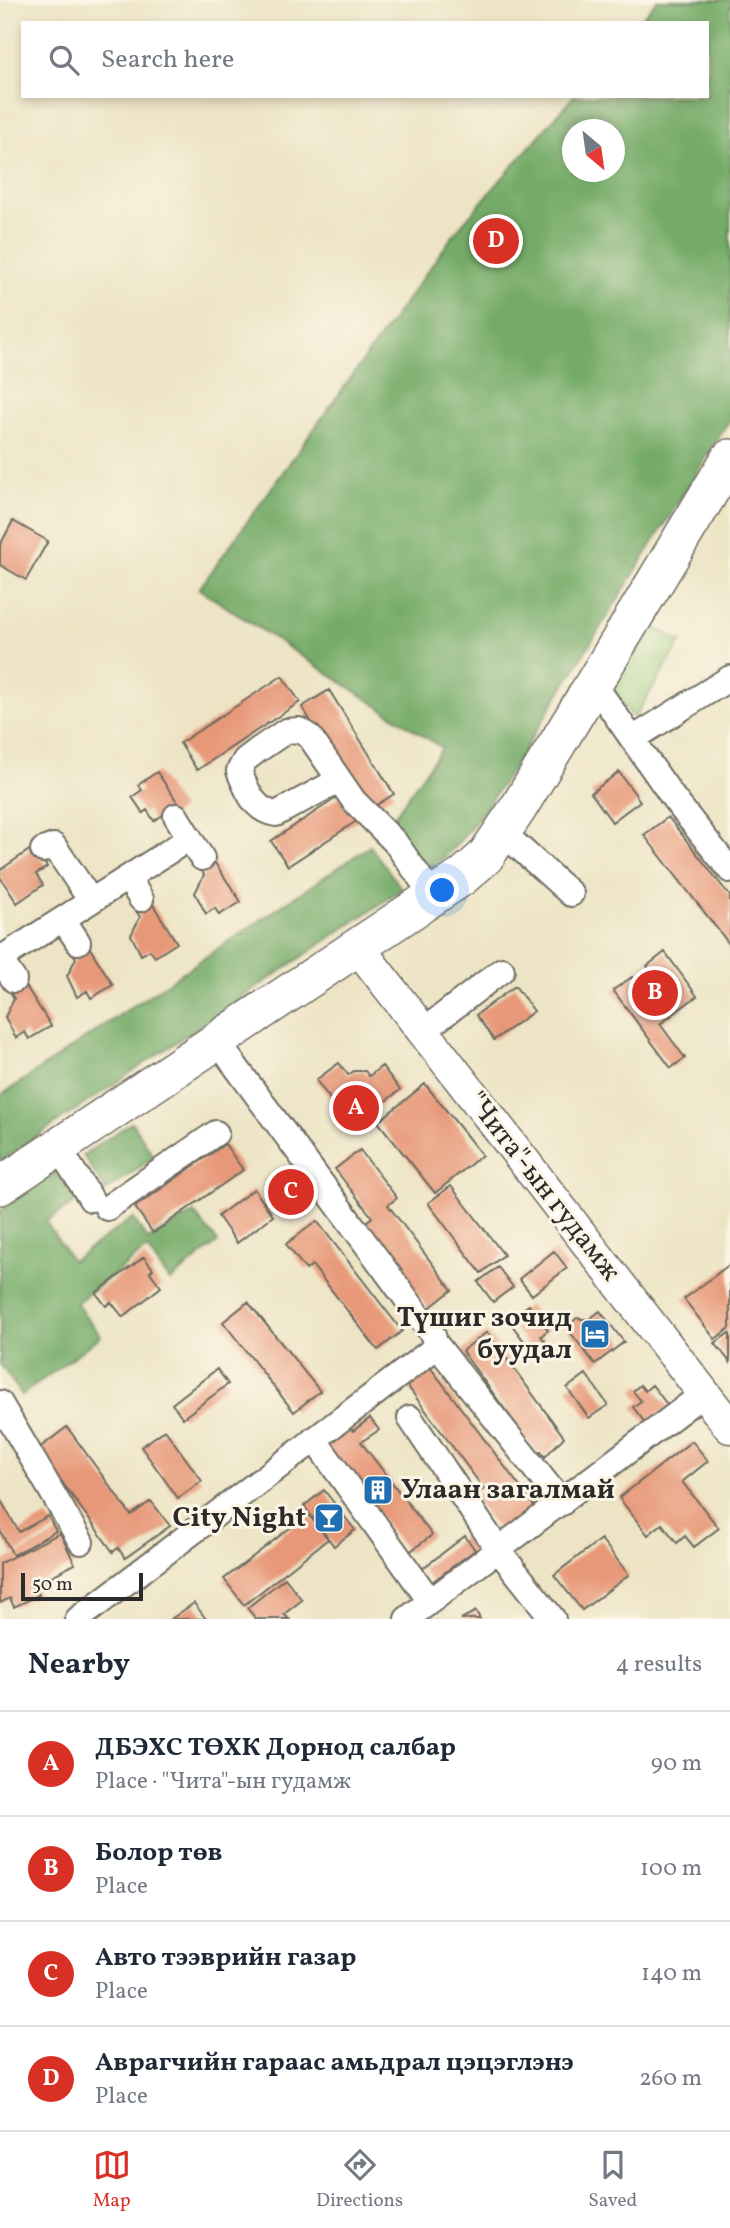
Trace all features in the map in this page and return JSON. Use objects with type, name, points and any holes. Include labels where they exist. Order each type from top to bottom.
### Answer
[{"type":"highway","points":[[0,1186],[433,896],[485,857],[728,469]]},
{"type":"main road","name":"\"Чита\"-ын гудамж","points":[[357,946],[420,1036],[730,1427]]},
{"type":"street","points":[[634,738],[730,678]]},
{"type":"street","points":[[594,684],[674,799],[730,870]]},
{"type":"street","points":[[339,780],[354,801],[395,842],[433,896]]},
{"type":"street","points":[[15,980],[0,959],[128,878],[196,848],[176,817]]},
{"type":"street","points":[[502,832],[571,894]]},
{"type":"street","points":[[43,850],[54,846],[91,901]]},
{"type":"street","points":[[128,878],[141,899]]},
{"type":"street","points":[[63,919],[78,942]]},
{"type":"street","points":[[420,1036],[502,970]]},
{"type":"street","points":[[217,1041],[433,1335],[435,1343],[562,1503]]},
{"type":"street","points":[[58,1147],[99,1204],[216,1133]]},
{"type":"street","points":[[78,1619],[431,1351],[435,1343]]},
{"type":"street","points":[[407,1619],[703,1394]]},
{"type":"street","points":[[0,1403],[81,1542]]},
{"type":"street","points":[[410,1418],[499,1551],[553,1619]]},
{"type":"street","points":[[314,1439],[430,1601]]},
{"type":"green space","points":[[657,0],[730,0],[730,419],[511,771],[460,841],[436,864],[423,872],[392,819],[442,748],[199,589],[457,230],[572,98],[709,98],[709,21],[640,21]]},
{"type":"green space","points":[[646,622],[681,642],[634,718],[609,685]]},
{"type":"green space","points":[[370,846],[402,889],[0,1161],[0,1096]]},
{"type":"green space","points":[[132,1122],[154,1157],[106,1191],[83,1155]]},
{"type":"green space","points":[[56,1172],[77,1201],[46,1222],[72,1261],[133,1218],[148,1240],[194,1213],[218,1242],[170,1281],[147,1249],[76,1303],[101,1336],[22,1395],[0,1364],[0,1211]]},
{"type":"building","points":[[13,521],[48,541],[26,580],[0,565],[0,545]]},
{"type":"building","points":[[282,676],[300,702],[197,770],[180,743]]},
{"type":"building","points":[[329,690],[394,794],[367,811],[302,707]]},
{"type":"building","points":[[157,772],[182,809],[168,819],[164,814],[154,821],[147,810],[143,813],[132,797],[142,790],[138,785]]},
{"type":"building","points":[[619,772],[640,801],[612,822],[591,793]]},
{"type":"building","points":[[344,793],[361,818],[288,866],[271,841]]},
{"type":"building","points":[[668,817],[730,896],[730,945],[644,835]]},
{"type":"building","points":[[34,847],[47,867],[36,874],[43,885],[17,903],[0,877],[0,870]]},
{"type":"building","points":[[213,860],[241,902],[219,915],[215,908],[206,914],[195,893],[204,875],[200,867]]},
{"type":"building","points":[[150,900],[177,943],[155,957],[150,950],[141,955],[131,935],[140,917],[135,909]]},
{"type":"building","points":[[86,942],[113,985],[91,998],[87,991],[77,997],[67,976],[76,958],[71,951]]},
{"type":"building","points":[[665,952],[697,996],[660,1024],[685,1058],[671,1068],[613,990],[632,977],[636,982],[651,971],[647,966]]},
{"type":"building","points":[[24,983],[51,1026],[29,1039],[25,1032],[16,1038],[5,1017],[14,999],[10,991]]},
{"type":"building","points":[[515,986],[534,1011],[494,1040],[476,1015]]},
{"type":"building","points":[[339,1063],[348,1075],[354,1071],[365,1071],[369,1076],[382,1066],[400,1090],[351,1127],[316,1080]]},
{"type":"building","points":[[425,1084],[482,1155],[435,1193],[378,1122]]},
{"type":"building","points":[[225,1144],[243,1170],[153,1233],[135,1207]]},
{"type":"building","points":[[360,1150],[397,1198],[388,1205],[452,1290],[428,1309],[364,1224],[372,1217],[335,1169]]},
{"type":"building","points":[[295,1178],[305,1191],[286,1205],[277,1193],[281,1190],[277,1185],[285,1179],[289,1183]]},
{"type":"building","points":[[451,1186],[504,1255],[481,1273],[428,1203]]},
{"type":"building","points":[[254,1189],[273,1216],[237,1243],[218,1216]]},
{"type":"building","points":[[317,1221],[402,1331],[378,1350],[312,1265],[306,1270],[286,1244]]},
{"type":"building","points":[[554,1251],[567,1268],[532,1295],[519,1279]]},
{"type":"building","points":[[144,1257],[153,1269],[150,1272],[161,1287],[123,1317],[111,1302],[106,1306],[96,1293]]},
{"type":"building","points":[[730,1264],[730,1328],[715,1339],[684,1299]]},
{"type":"building","points":[[498,1267],[513,1287],[493,1302],[478,1282]]},
{"type":"building","points":[[248,1302],[320,1391],[294,1412],[223,1322]]},
{"type":"building","points":[[529,1305],[548,1330],[541,1336],[550,1347],[537,1358],[508,1320]]},
{"type":"building","name":"Түшиг зочид буудал","points":[[600,1311],[624,1342],[595,1364],[566,1327],[577,1318],[588,1320]]},
{"type":"building","points":[[487,1332],[564,1437],[545,1457],[541,1452],[537,1453],[462,1351]]},
{"type":"building","points":[[730,1334],[730,1362],[715,1343]]},
{"type":"building","points":[[430,1367],[535,1507],[500,1533],[473,1497],[484,1489],[406,1384]]},
{"type":"building","points":[[217,1369],[228,1384],[183,1418],[172,1404]]},
{"type":"building","points":[[586,1374],[608,1405],[589,1418],[567,1388]]},
{"type":"building","points":[[640,1385],[645,1391],[652,1385],[669,1407],[646,1424],[633,1407],[641,1401],[633,1391]]},
{"type":"building","name":"Улаан загалмай","points":[[370,1418],[379,1430],[361,1442],[432,1535],[408,1553],[325,1444],[349,1426],[353,1431]]},
{"type":"building","points":[[67,1427],[131,1515],[151,1501],[170,1526],[125,1558],[118,1548],[113,1552],[38,1449]]},
{"type":"building","points":[[165,1430],[202,1481],[178,1498],[141,1447]]},
{"type":"building","points":[[692,1441],[708,1461],[682,1482],[719,1528],[694,1547],[685,1536],[677,1543],[662,1524],[648,1535],[619,1498]]},
{"type":"building","name":"City Night","points":[[324,1490],[355,1530],[334,1546],[304,1506]]},
{"type":"building","points":[[0,1499],[19,1532],[48,1516],[56,1531],[13,1555],[0,1531]]},
{"type":"building","points":[[308,1514],[328,1539],[244,1605],[224,1579]]},
{"type":"building","points":[[60,1533],[75,1564],[34,1585],[39,1595],[14,1607],[10,1598],[0,1603],[0,1563]]},
{"type":"building","points":[[465,1536],[475,1550],[432,1582],[422,1569]]},
{"type":"building","points":[[601,1539],[629,1575],[582,1610],[554,1575]]},
{"type":"building","points":[[285,1578],[302,1600],[284,1614],[289,1619],[256,1619],[247,1608]]},
{"type":"building","points":[[194,1603],[206,1619],[171,1619]]},
{"type":"building","points":[[476,1611],[480,1619],[461,1619]]},
{"type":"place","name":"Аврагчийн гараас амьдрал цэцэглэнэ","points":[[496,241]]},
{"type":"place","name":"Болор төв","points":[[655,993]]},
{"type":"place","name":"ДБЭХС ТӨХК Дорнод салбар","points":[[356,1108]]},
{"type":"place","name":"Авто тээврийн газар","points":[[291,1192]]},
{"type":"place","name":"Түшиг зочид буудал","points":[[595,1334]]},
{"type":"place","name":"Улаан загалмай","points":[[378,1490]]},
{"type":"place","name":"City Night","points":[[329,1518]]}]
